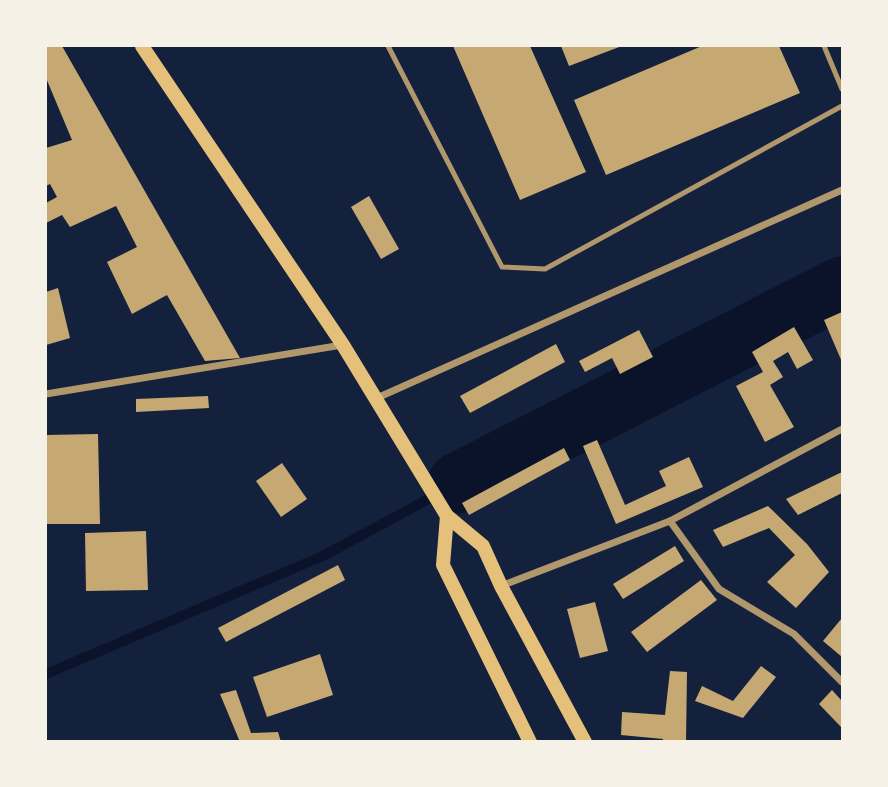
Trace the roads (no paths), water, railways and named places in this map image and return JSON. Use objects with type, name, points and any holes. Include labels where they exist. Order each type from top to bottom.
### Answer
[{"type":"main road","points":[[142,46],[344,345],[447,516],[483,546],[501,586],[585,741]]},
{"type":"main road","points":[[447,516],[443,565],[530,741]]},
{"type":"street","points":[[377,398],[842,190]]},
{"type":"street","points":[[46,394],[344,345]]},
{"type":"street","points":[[501,586],[670,521],[842,429]]},
{"type":"street","points":[[670,521],[719,589],[793,634],[842,682]]},
{"type":"lane","points":[[388,46],[502,267],[545,269],[842,106]]},
{"type":"lane","points":[[824,46],[842,89]]},
{"type":"waterway","points":[[458,483],[842,287]]},
{"type":"waterway","points":[[46,674],[323,556],[458,483]]}]
